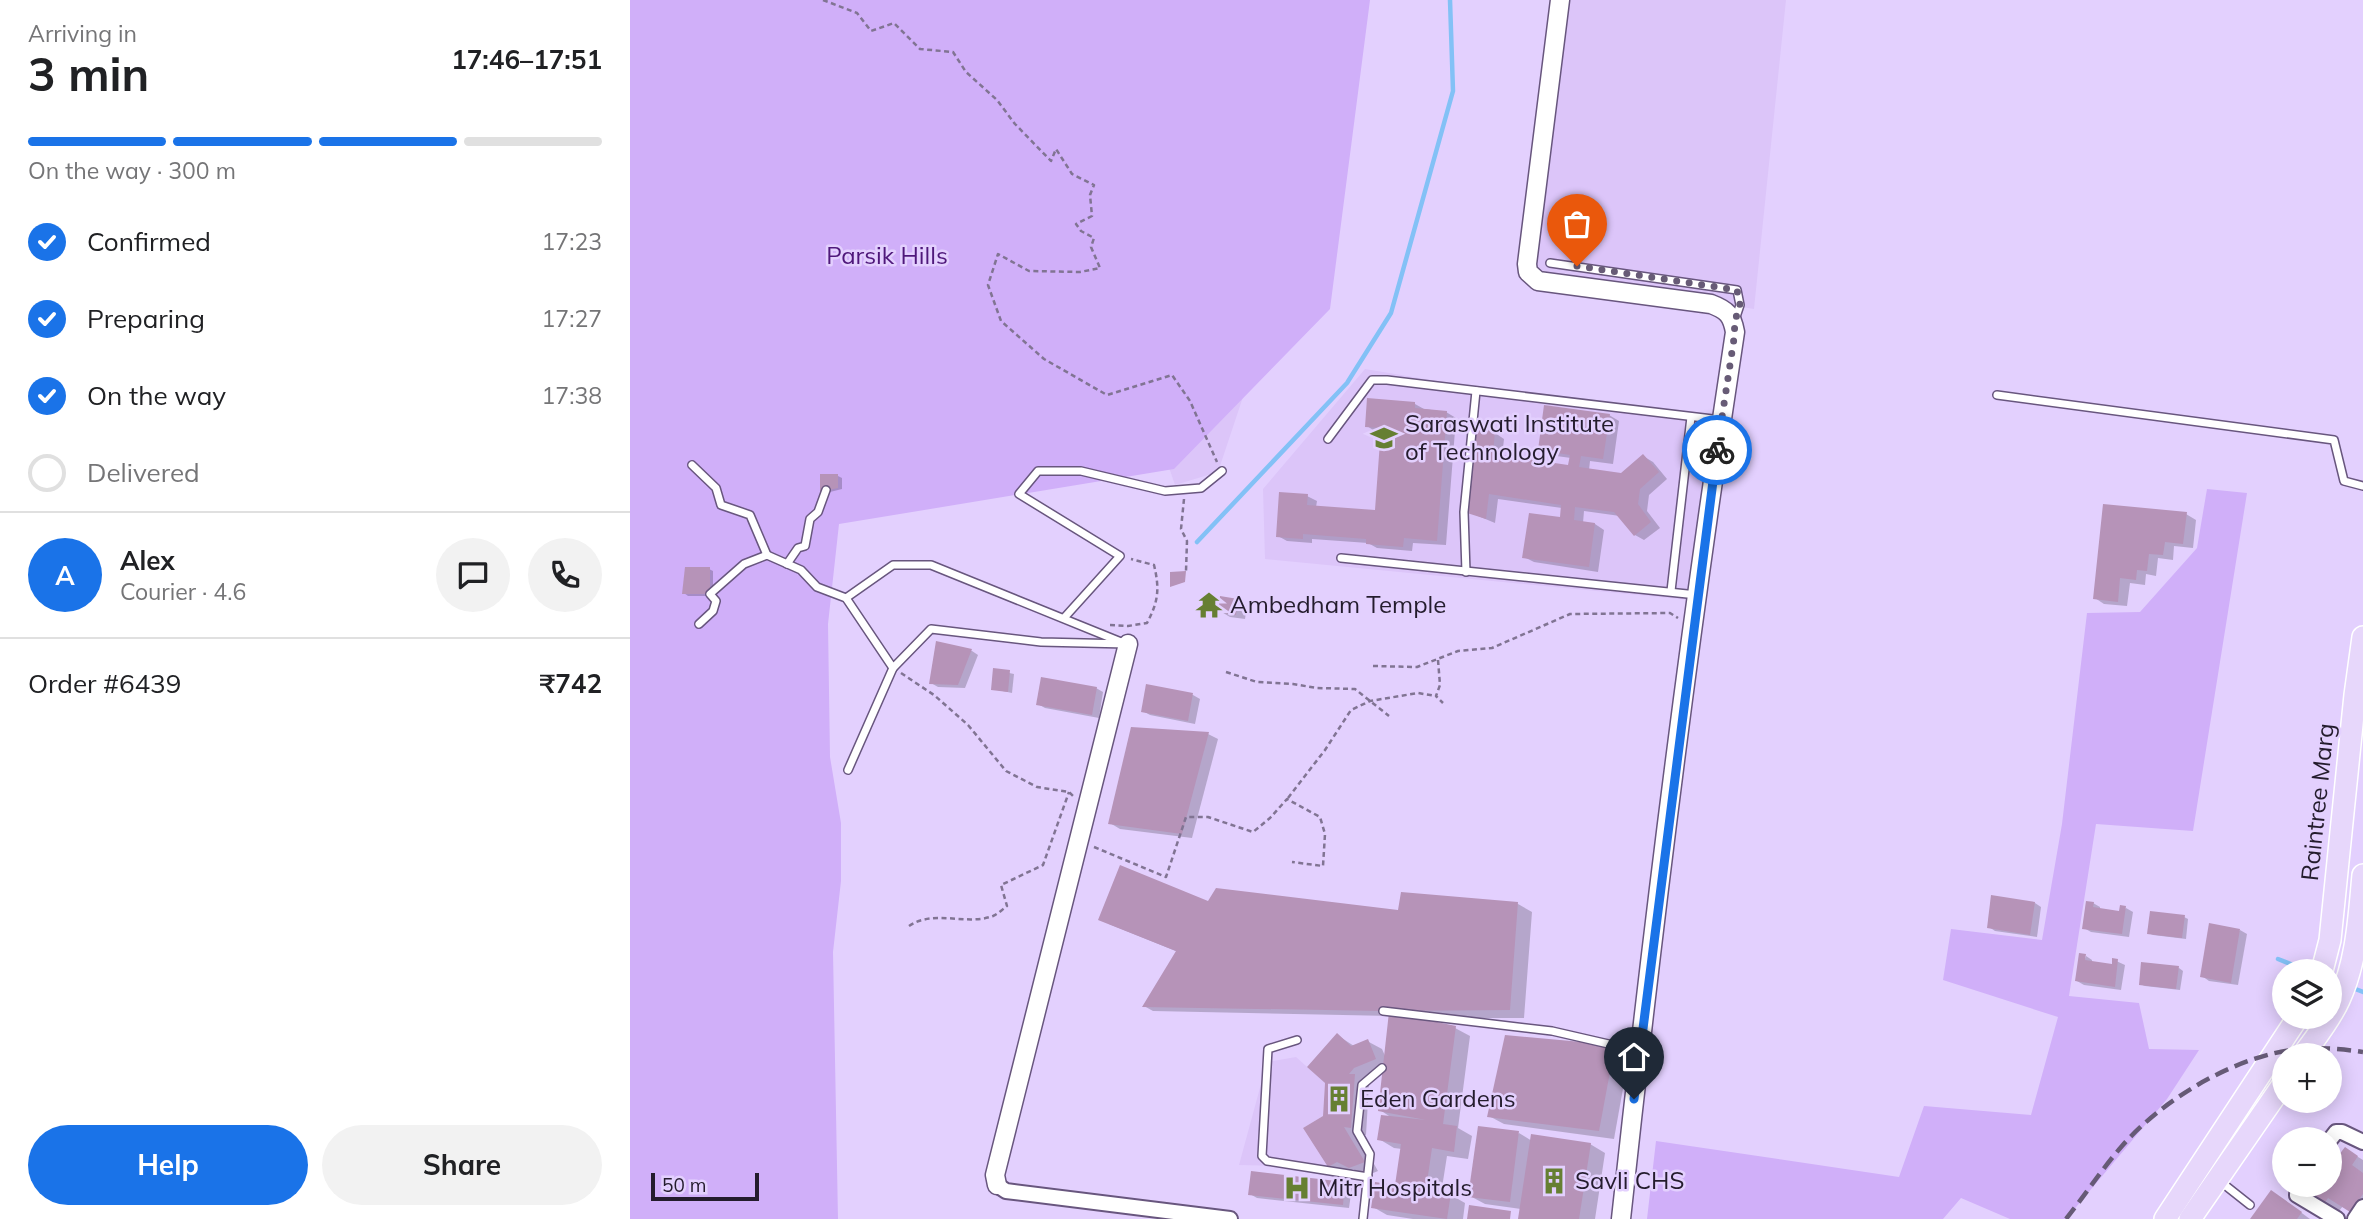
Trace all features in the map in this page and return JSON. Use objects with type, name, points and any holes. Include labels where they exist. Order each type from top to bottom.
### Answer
[{"type":"main road","name":"Raintree Marg","points":[[2325,959],[2330,940],[2363,636]]},
{"type":"main road","points":[[2311,1043],[2332,1014],[2344,987],[2356,944],[2363,875]]},
{"type":"main road","points":[[2165,1219],[2290,1029]]},
{"type":"main road","points":[[2190,1219],[2272,1100]]},
{"type":"street","points":[[1560,0],[1528,272],[1538,281],[1711,304],[1725,309],[1732,318],[1735,332],[1693,626],[1639,1051],[1621,1219]]},
{"type":"street","points":[[1128,644],[995,1175],[997,1185],[1006,1191],[1230,1219]]},
{"type":"street","points":[[2342,1132],[2363,1142]]},
{"type":"street","points":[[2300,1197],[2337,1219]]},
{"type":"street","points":[[2355,1219],[2363,1207]]},
{"type":"lane","points":[[1550,262],[1737,290],[1740,305],[1734,324]]},
{"type":"lane","points":[[1328,439],[1372,380],[1722,421]]},
{"type":"lane","points":[[1466,572],[1464,512],[1476,391]]},
{"type":"lane","points":[[1997,395],[2334,440],[2344,481],[2363,486]]},
{"type":"lane","points":[[1671,591],[1691,417]]},
{"type":"lane","points":[[692,465],[716,488],[722,505],[750,514],[767,555],[801,570],[817,587],[846,598],[893,668]]},
{"type":"lane","points":[[1063,618],[1120,556],[1019,495],[1038,471],[1081,471],[1165,491],[1201,488],[1222,471]]},
{"type":"lane","points":[[788,564],[798,548],[805,546],[810,519],[818,512],[826,490]]},
{"type":"lane","points":[[699,624],[713,611],[716,601],[710,594],[744,564],[767,555]]},
{"type":"lane","points":[[1341,558],[1697,595]]},
{"type":"lane","points":[[846,598],[893,565],[931,565],[1128,644]]},
{"type":"lane","points":[[848,770],[893,668],[931,629],[1041,642],[1128,644]]},
{"type":"lane","points":[[1383,1011],[1552,1031],[1639,1051]]},
{"type":"lane","points":[[1297,1040],[1268,1049],[1262,1156],[1267,1161],[1368,1177]]},
{"type":"lane","points":[[1363,1219],[1370,1154],[1357,1130],[1362,1085],[1382,1068]]},
{"type":"lane","points":[[2217,1179],[2250,1205]]},
{"type":"path","points":[[823,0],[857,13],[871,31],[894,23],[920,49],[953,52],[966,72],[997,100],[1015,124],[1051,161],[1056,149],[1072,174],[1094,185],[1090,195],[1092,216],[1076,224],[1094,238],[1091,247],[1100,268],[1080,272],[1029,271],[998,254],[988,285],[1001,321],[1044,359],[1107,395],[1172,375],[1190,401],[1222,471]]},
{"type":"path","points":[[1186,489],[1181,529],[1187,541],[1186,570]]},
{"type":"path","points":[[1090,629],[1106,624],[1147,624],[1157,604],[1154,565],[1120,556]]},
{"type":"path","points":[[1373,666],[1417,667],[1458,650],[1492,648],[1570,614],[1670,613],[1693,626]]},
{"type":"path","points":[[1436,695],[1440,685],[1438,660]]},
{"type":"path","points":[[893,668],[934,695],[968,725],[1006,771],[1037,787],[1069,792],[1087,806]]},
{"type":"path","points":[[1226,672],[1257,682],[1355,689],[1390,716]]},
{"type":"path","points":[[1079,841],[1166,877],[1186,817],[1208,817],[1253,832],[1287,799],[1325,750],[1350,710],[1370,701],[1418,693],[1436,695],[1443,703]]},
{"type":"path","points":[[909,926],[917,920],[939,917],[972,919],[994,916],[1007,906],[1001,885],[1043,865],[1069,792]]},
{"type":"path","points":[[1287,799],[1321,817],[1325,834],[1323,866],[1292,862]]},
{"type":"shaded area","points":[[1569,0],[1786,0],[1754,309],[1528,272]]},
{"type":"shaded area","points":[[1365,369],[1467,386],[1711,416],[1690,600],[1265,559],[1263,489]]},
{"type":"shaded area","points":[[1244,394],[1218,472],[1175,485],[1155,426]]},
{"type":"shaded area","points":[[1296,1057],[1325,1083],[1323,1116],[1303,1128],[1328,1167],[1239,1165],[1267,1062]]},
{"type":"green space","name":"Parsik Hills","points":[[630,0],[1370,0],[1330,309],[1174,469],[839,524],[828,624],[830,757],[841,823],[841,881],[833,952],[838,1219],[630,1219]]},
{"type":"green space","points":[[2207,489],[2247,493],[2193,831],[2096,824],[2069,996],[2139,1003],[2149,1049],[2199,1050],[2167,1099],[2066,1219],[2010,1219],[1961,1198],[1943,1219],[1647,1219],[1656,1141],[1899,1177],[1924,1106],[2031,1115],[2058,1017],[1943,980],[1951,929],[2042,940],[2062,824],[2087,613],[2140,612],[2197,548]]},
{"type":"building","points":[[1367,398],[1415,402],[1415,408],[1447,411],[1437,541],[1404,538],[1403,547],[1366,544],[1366,539],[1303,534],[1303,539],[1276,537],[1279,492],[1308,494],[1307,505],[1375,510],[1381,428],[1365,427]]},
{"type":"building","points":[[1544,405],[1610,414],[1603,459],[1581,456],[1579,467],[1621,473],[1643,454],[1659,472],[1640,489],[1638,504],[1651,522],[1634,536],[1614,512],[1575,507],[1574,520],[1595,523],[1589,567],[1522,558],[1529,513],[1560,517],[1561,505],[1489,494],[1486,519],[1464,512],[1473,429],[1495,431],[1493,454],[1568,465],[1570,455],[1538,450]]},
{"type":"building","points":[[820,474],[838,474],[838,488],[820,492]]},
{"type":"building","points":[[2103,504],[2187,512],[2183,544],[2165,542],[2163,555],[2149,554],[2147,571],[2137,570],[2136,580],[2120,578],[2118,602],[2093,599]]},
{"type":"building","points":[[685,567],[710,567],[710,594],[682,594]]},
{"type":"building","points":[[1186,571],[1185,582],[1170,587],[1170,572]]},
{"type":"building","points":[[1220,596],[1238,599],[1236,615],[1218,612]]},
{"type":"building","points":[[936,641],[972,649],[958,685],[929,684]]},
{"type":"building","points":[[993,668],[1010,670],[1008,692],[991,690]]},
{"type":"building","points":[[1041,677],[1097,687],[1092,715],[1036,705]]},
{"type":"building","points":[[1146,684],[1193,693],[1188,721],[1141,712]]},
{"type":"building","points":[[1131,727],[1209,732],[1182,834],[1108,824]]},
{"type":"building","points":[[1120,865],[1208,901],[1216,888],[1398,910],[1401,892],[1518,902],[1510,1010],[1142,1007],[1176,951],[1098,920]]},
{"type":"building","points":[[1991,895],[2035,902],[2030,935],[1987,928]]},
{"type":"building","points":[[2086,901],[2094,902],[2093,907],[2119,911],[2120,905],[2126,906],[2122,934],[2082,929]]},
{"type":"building","points":[[2150,911],[2185,915],[2182,938],[2147,934]]},
{"type":"building","points":[[2209,923],[2240,929],[2231,983],[2200,977]]},
{"type":"building","points":[[2079,953],[2086,954],[2085,960],[2112,964],[2112,958],[2118,959],[2115,987],[2075,981]]},
{"type":"building","points":[[2141,962],[2179,966],[2176,989],[2139,985]]},
{"type":"building","points":[[1389,1012],[1456,1026],[1443,1124],[1457,1126],[1454,1152],[1432,1148],[1426,1189],[1451,1193],[1447,1219],[1371,1208],[1375,1182],[1395,1185],[1401,1144],[1377,1140],[1381,1115],[1426,1120],[1378,1111]]},
{"type":"building","name":"Eden Gardens","points":[[1337,1033],[1351,1046],[1368,1039],[1376,1059],[1354,1068],[1349,1074],[1355,1074],[1351,1128],[1344,1127],[1365,1162],[1349,1168],[1337,1162],[1328,1167],[1303,1128],[1323,1116],[1325,1083],[1307,1067]]},
{"type":"building","points":[[1505,1035],[1615,1045],[1599,1131],[1487,1117]]},
{"type":"building","points":[[1478,1126],[1519,1131],[1510,1202],[1468,1197]]},
{"type":"building","name":"Savli CHS","points":[[1531,1134],[1591,1143],[1579,1219],[1518,1219]]},
{"type":"building","points":[[2345,1147],[2358,1156],[2352,1165],[2363,1173],[2363,1194],[2350,1212],[2328,1198],[2323,1205],[2313,1197],[2342,1197],[2342,1151]]},
{"type":"building","name":"Mitr Hospitals","points":[[1251,1171],[1345,1182],[1343,1205],[1248,1195]]},
{"type":"building","points":[[2271,1190],[2272,1197],[2281,1197],[2302,1212],[2297,1219],[2250,1219]]},
{"type":"building","points":[[1469,1205],[1511,1211],[1510,1219],[1467,1219]]},
{"type":"waterway","points":[[1197,542],[1347,383],[1391,313],[1453,91],[1450,0]]},
{"type":"waterway","points":[[2350,987],[2363,992]]},
{"type":"railway","points":[[2066,1219],[2115,1155],[2139,1129],[2179,1096],[2202,1082],[2225,1070],[2274,1053],[2314,1048],[2363,1052]]},
{"type":"way so far","points":[[1577,266],[1737,290],[1740,305],[1734,324],[1717,450]]},
{"type":"place","name":"Saraswati Institute of Technology","points":[[1384,438]]},
{"type":"place","name":"Ambedham Temple","points":[[1209,605]]},
{"type":"place","name":"Eden Gardens","points":[[1339,1099]]},
{"type":"place","name":"Savli CHS","points":[[1554,1181]]},
{"type":"place","name":"Mitr Hospitals","points":[[1297,1188]]},
{"type":"route","points":[[1634,1099],[1717,450]]}]
